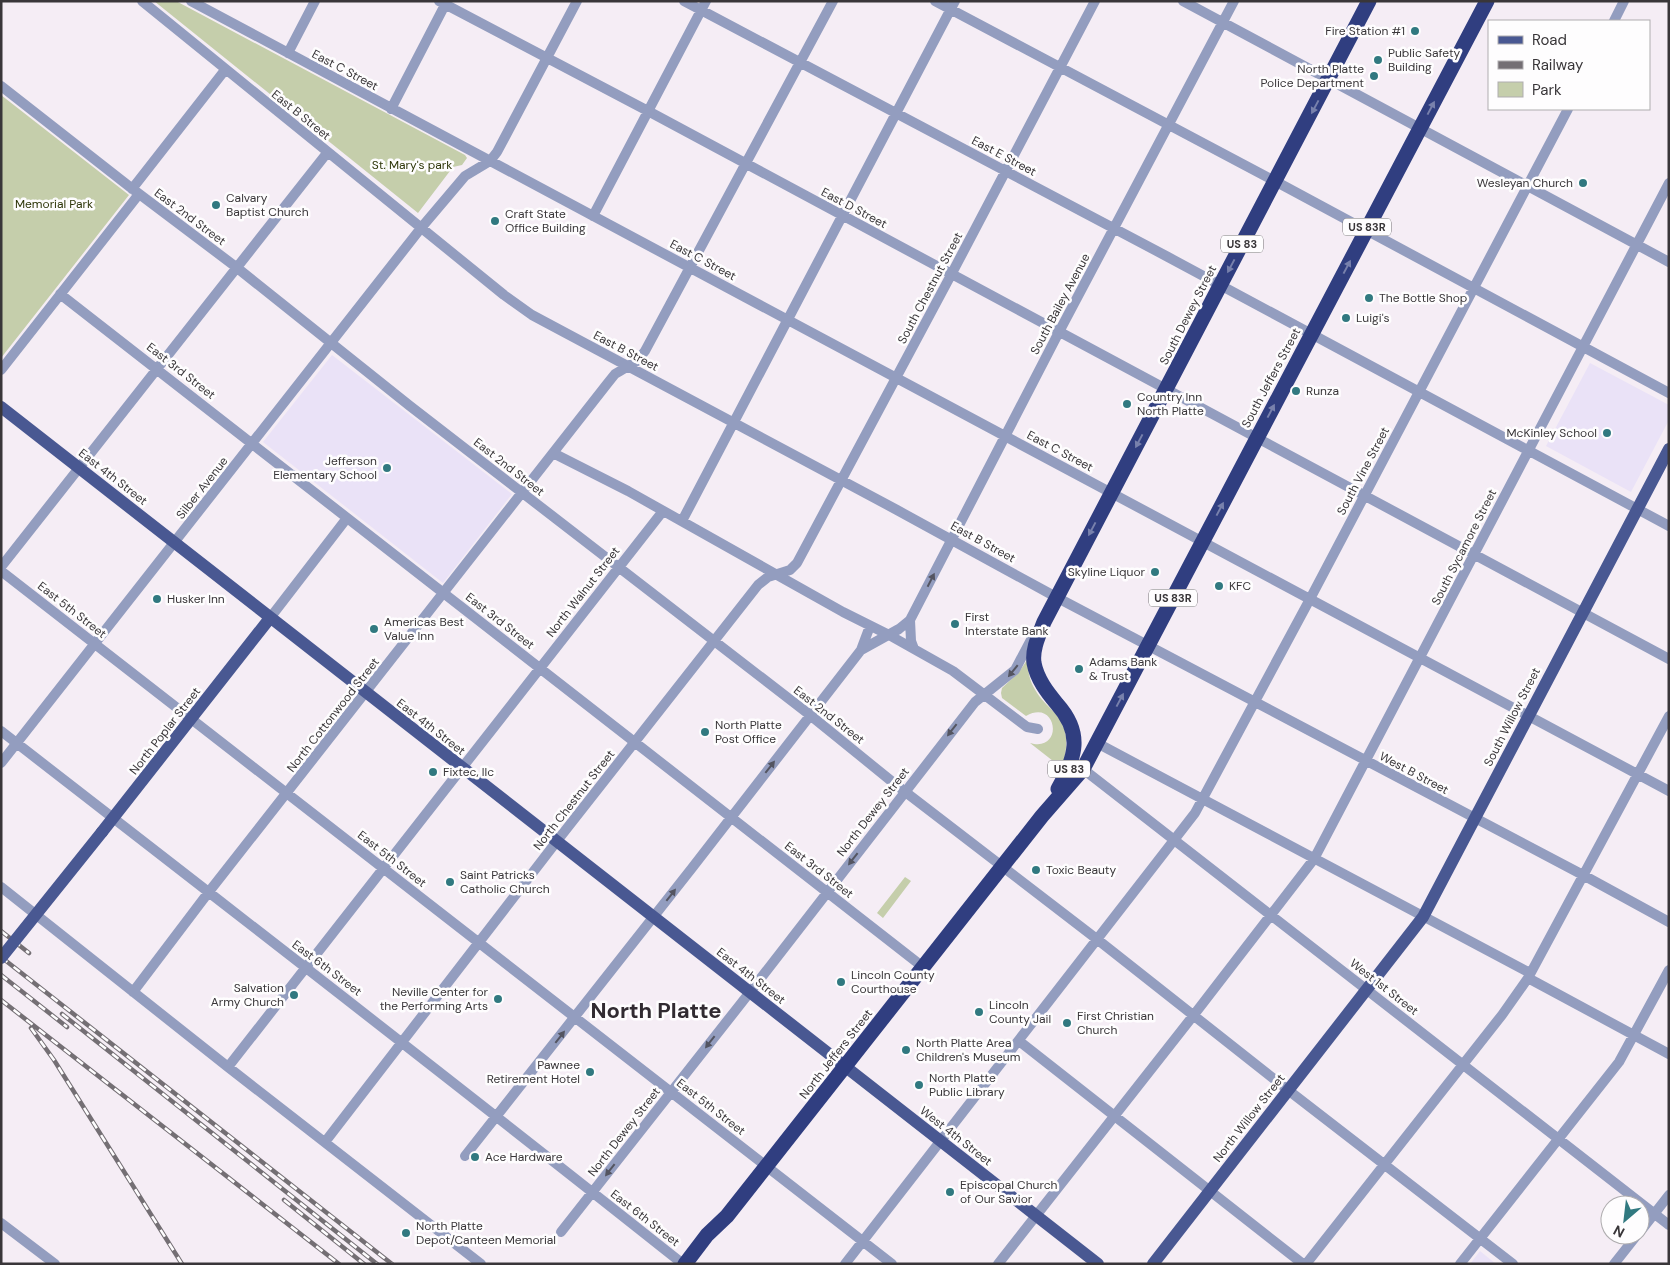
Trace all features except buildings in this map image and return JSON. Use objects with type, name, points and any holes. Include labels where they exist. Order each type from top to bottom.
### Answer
[{"type":"highway","name":"South Dewey Street","points":[[1035,648],[1056,597],[1369,1]]},
{"type":"highway","name":"South Jeffers Street","points":[[1083,769],[1487,1]]},
{"type":"highway","name":"North Jeffers Street","points":[[1035,648],[1034,664],[1039,678],[1050,696],[1067,717],[1074,737],[1075,747],[1071,765],[1042,816]]},
{"type":"highway","name":"North Jeffers Street","points":[[698,1264],[715,1241],[728,1216],[766,1166],[1002,866],[1083,769]]},
{"type":"highway","name":"North Jeffers Street","points":[[684,1264],[707,1235],[728,1216]]},
{"type":"main road","name":"East 4th Street","points":[[1,407],[845,1067]]},
{"type":"main road","name":"South Willow Street","points":[[1367,990],[1423,917],[1669,449]]},
{"type":"main road","name":"North Poplar Street","points":[[1,958],[270,618]]},
{"type":"main road","name":"North Willow Street","points":[[1153,1264],[1367,990]]},
{"type":"main road","name":"West 4th Street","points":[[845,1067],[1098,1264]]},
{"type":"street","name":"East B Street","points":[[142,1],[327,153],[504,295],[532,315],[1148,646]]},
{"type":"street","name":"East C Street","points":[[191,1],[1669,791]]},
{"type":"street","points":[[288,53],[315,1]]},
{"type":"street","points":[[490,161],[497,152],[577,1]]},
{"type":"street","name":"East E Street","points":[[684,1],[704,6],[800,62],[1669,526]]},
{"type":"street","name":"North Cottonwood Street","points":[[133,992],[208,893],[615,374],[637,361],[645,351],[832,1]]},
{"type":"street","points":[[935,1],[953,6],[1060,68],[1275,181],[1669,393]]},
{"type":"street","name":"South Chestnut Street","points":[[776,575],[790,570],[797,563],[1095,1]]},
{"type":"street","points":[[1183,1],[1669,262]]},
{"type":"street","name":"South Bailey Avenue","points":[[861,650],[900,629],[910,620],[1059,332],[1234,1]]},
{"type":"street","points":[[1614,20],[1624,1]]},
{"type":"street","points":[[391,109],[443,2]]},
{"type":"street","name":"East D Street","points":[[443,2],[1669,659]]},
{"type":"street","points":[[593,216],[704,6]]},
{"type":"street","points":[[682,522],[953,6]]},
{"type":"street","points":[[1,370],[60,294],[225,70]]},
{"type":"street","name":"East 2nd Street","points":[[1,86],[136,192],[236,267],[618,568],[1513,1264]]},
{"type":"street","name":"South Vine Street","points":[[845,1264],[1175,841],[1204,800],[1567,110]]},
{"type":"street","points":[[1,567],[327,153]]},
{"type":"street","name":"Silber Avenue","points":[[1,763],[421,228],[465,176],[490,161]]},
{"type":"street","name":"South Sycamore Street","points":[[998,1264],[1314,859],[1364,760],[1669,183]]},
{"type":"street","name":"East 3rd Street","points":[[60,294],[732,816],[923,967]]},
{"type":"street","points":[[553,453],[663,511],[953,671],[1027,727],[1038,729]]},
{"type":"street","name":"North Walnut Street","points":[[228,1067],[663,511]]},
{"type":"street","name":"North Poplar Street","points":[[270,618],[347,518]]},
{"type":"street","name":"East 5th Street","points":[[1,572],[288,793],[892,1264]]},
{"type":"street","name":"North Chestnut Street","points":[[324,1142],[758,585],[768,577],[776,575]]},
{"type":"street","name":"South Dewey Street","points":[[985,695],[1015,670],[1041,620],[1047,616]]},
{"type":"street","points":[[910,620],[911,641],[914,650]]},
{"type":"street","points":[[465,1156],[654,917],[861,650],[870,626]]},
{"type":"street","name":"West B Street","points":[[1148,646],[1669,922]]},
{"type":"street","name":"North Dewey Street","points":[[561,1232],[750,992],[904,791],[975,702],[985,695]]},
{"type":"street","points":[[1019,1041],[1305,1264],[1502,1015],[1529,975],[1669,716]]},
{"type":"street","name":"East 6th Street","points":[[1,731],[497,1116],[684,1264]]},
{"type":"street","points":[[1097,743],[1423,917],[1669,1054]]},
{"type":"street","name":"West 1st Street","points":[[1083,769],[1669,1225]]},
{"type":"street","points":[[1,888],[481,1264]]},
{"type":"street","points":[[1460,1264],[1619,1062],[1669,970]]},
{"type":"street","points":[[1650,1219],[1669,1195]]},
{"type":"street","points":[[1,1223],[54,1264]]},
{"type":"street","points":[[1614,1264],[1629,1245]]},
{"type":"shaded area","name":"Jefferson Elementary School","points":[[332,355],[512,494],[443,583],[263,442]]},
{"type":"shaded area","name":"McKinley School","points":[[1590,363],[1669,405],[1669,420],[1631,492],[1546,446]]},
{"type":"shaded area","points":[[1480,1251],[1496,1264],[1470,1264]]},
{"type":"green space","name":"St. Mary's park","points":[[154,1],[176,1],[465,155],[467,158],[462,165],[453,167],[418,213]]},
{"type":"green space","name":"Memorial Park","points":[[1,95],[129,195],[1,358]]},
{"type":"green space","points":[[1027,660],[1033,686],[1058,717],[1065,730],[1066,752],[1062,768],[1030,743],[1041,744],[1048,740],[1052,734],[1053,726],[1050,719],[1045,714],[1037,712],[1026,716],[1002,698],[1002,688],[1019,672]]},
{"type":"green space","points":[[905,877],[911,881],[883,918],[877,913]]},
{"type":"railway","points":[[1,931],[29,953]]},
{"type":"railway","points":[[1,957],[392,1264]]},
{"type":"railway","points":[[1,975],[67,1027]]},
{"type":"railway","points":[[1,1000],[339,1264]]},
{"type":"railway","points":[[62,1014],[377,1264]]},
{"type":"railway","points":[[31,1028],[54,1060],[182,1264]]},
{"type":"railway","points":[[284,1200],[364,1264]]},
{"type":"place","name":"Fire Station #1","points":[[1415,31]]},
{"type":"place","name":"Public Safety Building","points":[[1378,60]]},
{"type":"place","name":"North Platte Police Department","points":[[1374,76]]},
{"type":"place","name":"Wesleyan Church","points":[[1583,183]]},
{"type":"place","name":"Calvary Baptist Church","points":[[216,205]]},
{"type":"place","name":"Craft State Office Building","points":[[495,221]]},
{"type":"place","name":"The Bottle Shop","points":[[1369,298]]},
{"type":"place","name":"Luigi's","points":[[1346,318]]},
{"type":"place","name":"Runza","points":[[1296,391]]},
{"type":"place","name":"Country Inn North Platte","points":[[1127,404]]},
{"type":"place","name":"McKinley School","points":[[1607,433]]},
{"type":"place","name":"Jefferson Elementary School","points":[[387,468]]},
{"type":"place","name":"Skyline Liquor","points":[[1155,572]]},
{"type":"place","name":"KFC","points":[[1219,586]]},
{"type":"place","name":"Husker Inn","points":[[157,599]]},
{"type":"place","name":"First Interstate Bank","points":[[955,624]]},
{"type":"place","name":"Americas Best Value Inn","points":[[374,629]]},
{"type":"place","name":"Adams Bank & Trust","points":[[1079,669]]},
{"type":"place","name":"North Platte Post Office","points":[[705,732]]},
{"type":"place","name":"Fixtec, llc","points":[[433,772]]},
{"type":"place","name":"Toxic Beauty","points":[[1036,870]]},
{"type":"place","name":"Saint Patricks Catholic Church","points":[[450,882]]},
{"type":"place","name":"Lincoln County Courthouse","points":[[841,982]]},
{"type":"place","name":"Salvation Army Church","points":[[294,995]]},
{"type":"place","name":"Neville Center for the Performing Arts","points":[[498,999]]},
{"type":"place","name":"Lincoln County Jail","points":[[979,1012]]},
{"type":"place","name":"First Christian Church","points":[[1067,1023]]},
{"type":"place","name":"North Platte Area Children's Museum","points":[[906,1050]]},
{"type":"place","name":"Pawnee Retirement Hotel","points":[[590,1072]]},
{"type":"place","name":"North Platte Public Library","points":[[919,1085]]},
{"type":"place","name":"Ace Hardware","points":[[475,1157]]},
{"type":"place","name":"Episcopal Church of Our Savior","points":[[950,1192]]},
{"type":"place","name":"North Platte Depot/Canteen Memorial","points":[[406,1233]]},
{"type":"district","name":"North Platte","points":[[656,1010]]}]
